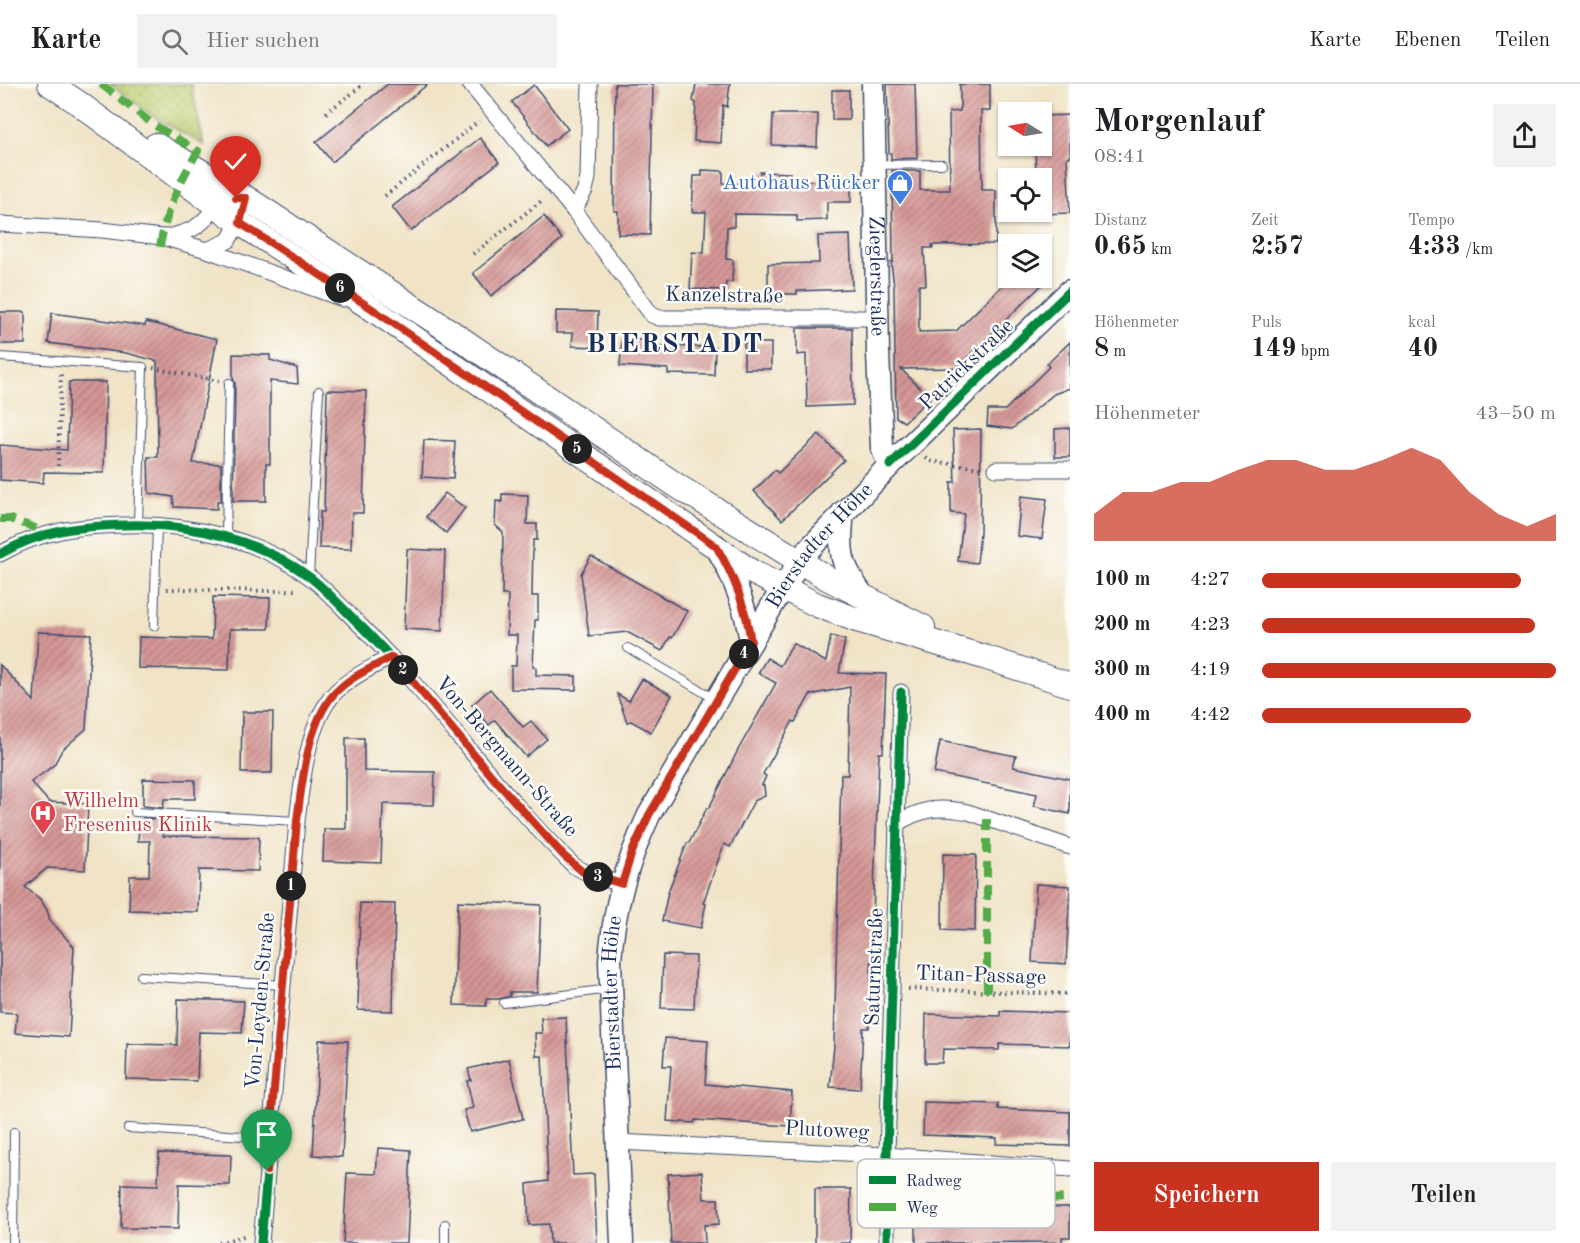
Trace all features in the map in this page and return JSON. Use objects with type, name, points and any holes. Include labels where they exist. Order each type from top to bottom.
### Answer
[{"type":"main road","points":[[50,84],[240,223],[371,308],[752,572],[782,589],[857,620],[1070,685]]},
{"type":"main road","name":"Zieglerstraße","points":[[873,84],[882,448],[890,465]]},
{"type":"main road","points":[[77,102],[190,164],[246,198],[452,332],[679,487],[800,562],[866,600],[984,657]]},
{"type":"main road","name":"Patrickstraße","points":[[890,465],[1070,291]]},
{"type":"main road","name":"Bierstadter Höhe","points":[[622,1243],[611,989],[611,938],[622,884],[632,852],[649,815],[800,562],[843,512],[890,465]]},
{"type":"main road","points":[[843,512],[841,531],[843,562],[850,578],[866,600]]},
{"type":"main road","points":[[716,546],[739,592],[751,642]]},
{"type":"street","points":[[470,84],[574,211],[585,190],[588,178],[590,84]]},
{"type":"street","points":[[162,237],[184,233],[202,223],[216,206],[230,199],[246,198],[240,223],[228,241],[207,250]]},
{"type":"street","name":"Kanzelstraße","points":[[574,211],[652,315],[659,318],[877,318]]},
{"type":"street","points":[[0,224],[102,230],[162,237],[207,250],[371,308]]},
{"type":"street","points":[[996,469],[1070,469]]},
{"type":"street","name":"Von-Bergmann-Straße","points":[[0,554],[48,533],[91,526],[138,524],[193,528],[226,537],[274,556],[309,577],[322,588],[392,657],[496,781],[564,856],[583,872],[622,884]]},
{"type":"street","name":"Von-Leyden-Straße","points":[[262,1237],[297,821],[304,765],[319,716],[339,688],[392,657]]},
{"type":"street","name":"Saturnstraße","points":[[887,1159],[901,692]]},
{"type":"street","points":[[896,824],[923,811],[939,808],[953,809],[1070,847]]},
{"type":"street","name":"Plutoweg","points":[[617,1142],[939,1159]]},
{"type":"street","name":"Plutoweg","points":[[1055,1168],[1070,1169]]},
{"type":"lane","points":[[874,165],[942,164]]},
{"type":"lane","points":[[0,357],[143,366],[138,524]]},
{"type":"lane","points":[[226,537],[229,383]]},
{"type":"lane","points":[[309,577],[319,391]]},
{"type":"lane","points":[[154,626],[157,525]]},
{"type":"lane","points":[[628,648],[717,700]]},
{"type":"lane","points":[[135,812],[297,821]]},
{"type":"lane","points":[[141,976],[283,985]]},
{"type":"lane","points":[[504,1003],[611,989]]},
{"type":"lane","points":[[128,1128],[270,1138]]},
{"type":"lane","points":[[13,1243],[14,1132]]},
{"type":"lane","points":[[445,1224],[445,1243]]},
{"type":"path","points":[[326,113],[364,84]]},
{"type":"path","points":[[385,196],[492,111]]},
{"type":"path","points":[[473,254],[556,189]]},
{"type":"path","points":[[58,466],[61,361]]},
{"type":"path","points":[[143,366],[229,383]]},
{"type":"path","points":[[909,448],[930,461],[996,469]]},
{"type":"path","points":[[155,588],[274,591],[322,588]]},
{"type":"path","points":[[219,1243],[262,1237]]},
{"type":"green space","points":[[110,84],[191,84],[204,145],[156,118]]},
{"type":"building","points":[[388,84],[428,84],[332,162],[316,142]]},
{"type":"building","points":[[615,84],[653,84],[650,235],[618,234],[618,211],[614,211]]},
{"type":"building","points":[[696,84],[730,84],[727,107],[723,105],[721,143],[694,141],[696,103],[693,101]]},
{"type":"building","points":[[887,84],[915,84],[917,158],[891,159]]},
{"type":"building","points":[[960,84],[990,84],[990,111],[981,111],[982,190],[996,190],[996,244],[932,245],[933,248],[924,248],[926,285],[919,285],[919,332],[956,331],[1000,288],[1039,288],[956,368],[901,369],[930,398],[904,422],[896,417],[894,286],[891,262],[893,262],[892,171],[920,171],[920,190],[950,190],[949,112],[960,111]]},
{"type":"building","points":[[534,85],[568,129],[546,146],[512,102]]},
{"type":"building","points":[[832,90],[849,90],[849,120],[832,120]]},
{"type":"building","points":[[773,114],[818,114],[817,147],[772,145]]},
{"type":"building","points":[[1070,115],[1070,157],[1067,157],[1070,213],[1052,214],[1052,168],[1036,168],[1035,156],[1052,156],[1052,116]]},
{"type":"building","points":[[480,138],[499,162],[411,231],[392,207]]},
{"type":"building","points":[[702,170],[723,171],[723,183],[760,184],[760,172],[790,173],[790,181],[851,180],[851,202],[827,202],[827,220],[797,221],[797,215],[734,214],[734,227],[727,227],[726,259],[733,260],[732,282],[726,282],[725,290],[690,289],[692,252],[704,253],[706,212],[692,212],[694,176],[702,176]]},
{"type":"building","points":[[544,216],[562,239],[491,296],[473,273]]},
{"type":"building","points":[[850,235],[852,289],[768,294],[768,264],[819,263],[818,236]]},
{"type":"building","points":[[556,311],[598,312],[597,347],[572,346],[573,333],[556,333]]},
{"type":"building","points":[[0,312],[25,312],[25,344],[0,344]]},
{"type":"building","points":[[52,313],[145,326],[146,322],[217,339],[193,463],[221,464],[221,501],[217,501],[217,509],[174,507],[173,497],[149,493],[148,457],[158,457],[157,361],[126,353],[48,343]]},
{"type":"building","points":[[797,328],[852,328],[853,405],[807,407],[806,354],[797,355]]},
{"type":"building","points":[[622,339],[651,341],[650,346],[715,347],[714,375],[668,374],[668,369],[620,366]]},
{"type":"building","points":[[1070,342],[1070,388],[1054,394],[1012,429],[987,426],[988,410],[1005,410],[1049,367],[1047,364]]},
{"type":"building","points":[[744,343],[771,343],[771,369],[744,369]]},
{"type":"building","points":[[233,354],[270,355],[270,360],[297,368],[298,384],[270,381],[270,464],[266,464],[266,501],[233,501],[235,383]]},
{"type":"building","points":[[69,382],[106,382],[104,473],[44,472],[43,483],[0,480],[0,445],[67,450]]},
{"type":"building","points":[[327,390],[366,391],[363,513],[352,513],[351,549],[319,548],[320,512],[324,512]]},
{"type":"building","points":[[1070,428],[1070,457],[1055,457],[1055,429]]},
{"type":"building","points":[[981,429],[980,533],[977,563],[958,561],[964,514],[951,513],[951,482],[955,482],[953,430]]},
{"type":"building","points":[[819,434],[844,460],[782,520],[754,491],[775,470],[778,473]]},
{"type":"building","points":[[424,440],[455,441],[453,479],[422,477]]},
{"type":"building","points":[[445,493],[465,508],[446,533],[426,517]]},
{"type":"building","points":[[502,494],[528,495],[527,524],[537,524],[537,540],[533,540],[532,596],[538,596],[533,667],[536,667],[536,675],[576,676],[576,690],[511,689],[511,666],[516,666],[517,635],[507,635],[508,595],[502,595],[503,532],[495,525],[496,501],[502,502]]},
{"type":"building","points":[[1021,496],[1047,499],[1042,539],[1017,536]]},
{"type":"building","points":[[407,549],[445,551],[442,631],[404,629]]},
{"type":"building","points":[[591,556],[687,611],[662,651],[627,632],[589,636],[581,574]]},
{"type":"building","points":[[213,597],[270,598],[269,629],[230,629],[229,670],[138,668],[139,637],[212,639]]},
{"type":"building","name":"Wilhelm Fresenius Klinik","points":[[38,632],[91,634],[86,729],[62,750],[54,765],[31,782],[49,802],[88,804],[85,870],[47,868],[25,887],[40,899],[50,920],[74,947],[69,1037],[15,1033],[17,1013],[0,1012],[0,665],[34,701]]},
{"type":"building","points":[[831,636],[845,640],[839,673],[886,674],[883,753],[879,753],[869,1028],[863,1028],[860,1089],[830,1087],[834,1046],[841,775],[848,775],[850,687],[810,695],[795,722],[793,721],[763,774],[766,776],[762,785],[765,796],[754,801],[730,847],[724,844],[703,903],[706,904],[701,928],[662,921],[668,892],[687,843],[709,808],[738,750],[776,683],[758,673],[767,658],[780,666],[793,643],[826,662]]},
{"type":"building","points":[[642,679],[672,695],[651,732],[631,721],[627,722],[617,694],[629,701]]},
{"type":"building","points":[[490,689],[523,727],[531,721],[547,739],[526,757],[495,720],[489,725],[472,705]]},
{"type":"building","points":[[242,712],[273,712],[272,773],[241,773]]},
{"type":"building","points":[[346,738],[364,738],[364,771],[435,772],[434,805],[383,804],[381,863],[323,861],[324,829],[346,829]]},
{"type":"building","points":[[940,741],[1016,756],[1013,767],[1070,779],[1070,814],[1034,806],[1037,794],[934,773]]},
{"type":"building","points":[[143,779],[195,780],[195,799],[164,799],[163,808],[143,806]]},
{"type":"building","points":[[143,818],[163,820],[163,836],[259,837],[258,871],[199,870],[198,912],[129,910],[130,876],[149,876],[150,841],[138,841],[139,825],[143,825]]},
{"type":"building","points":[[943,854],[976,855],[975,931],[942,930]]},
{"type":"building","points":[[1036,884],[1070,886],[1066,964],[1032,962]]},
{"type":"building","points":[[458,901],[541,905],[537,992],[510,992],[510,996],[486,999],[486,1006],[454,1005]]},
{"type":"building","points":[[360,903],[395,904],[393,1011],[358,1010]]},
{"type":"building","points":[[663,955],[696,956],[694,1009],[661,1008]]},
{"type":"building","points":[[178,999],[244,1001],[242,1033],[199,1032],[197,1081],[126,1079],[127,1044],[177,1045]]},
{"type":"building","points":[[1000,1011],[1070,1013],[1070,1046],[999,1044],[999,1050],[943,1049],[942,1063],[925,1063],[926,1014],[1000,1016]]},
{"type":"building","points":[[566,1017],[573,1175],[594,1174],[597,1243],[550,1243],[549,1224],[529,1225],[527,1184],[548,1181],[542,1056],[536,1056],[535,1033],[542,1033],[541,1018]]},
{"type":"building","points":[[665,1038],[708,1041],[705,1084],[792,1092],[790,1126],[695,1120],[694,1123],[667,1121],[671,1066],[663,1066]]},
{"type":"building","points":[[319,1040],[348,1041],[342,1157],[313,1155]]},
{"type":"building","points":[[509,1059],[523,1119],[470,1132],[464,1110],[473,1108],[467,1081],[471,1080],[468,1069]]},
{"type":"building","points":[[924,1102],[998,1104],[998,1109],[1070,1112],[1070,1146],[996,1144],[997,1138],[923,1135]]},
{"type":"building","points":[[378,1148],[411,1150],[407,1243],[343,1243],[347,1173],[376,1174]]},
{"type":"building","points":[[159,1153],[231,1155],[230,1185],[179,1184],[178,1229],[121,1228],[122,1184],[158,1185]]},
{"type":"building","points":[[702,1172],[704,1199],[718,1199],[719,1224],[704,1225],[705,1243],[671,1243],[668,1174]]},
{"type":"building","points":[[815,1189],[851,1189],[850,1243],[815,1243]]},
{"type":"building","points":[[1055,1207],[1070,1207],[1070,1237],[1062,1237],[1062,1242],[916,1243],[916,1228],[1055,1228]]},
{"type":"marked path","points":[[101,84],[154,125],[198,151],[173,200],[159,252]]},
{"type":"marked path","points":[[0,519],[11,519],[48,533]]},
{"type":"marked path","points":[[987,819],[987,992]]},
{"type":"marked path","points":[[1055,1199],[1070,1198]]},
{"type":"cycle path","points":[[890,465],[1070,291]]},
{"type":"cycle path","points":[[0,554],[31,539],[61,531],[77,528],[150,525],[223,536],[291,564],[330,595],[388,654],[519,808],[574,866],[591,875],[622,884]]},
{"type":"cycle path","points":[[261,1243],[297,821],[308,750],[320,715],[329,700],[352,679],[391,657]]},
{"type":"cycle path","points":[[887,1159],[901,692]]},
{"type":"cycle path","points":[[887,1228],[887,1243]]},
{"type":"place","name":"Autohaus Rücker","points":[[900,206]]},
{"type":"place","name":"Wilhelm Fresenius Klinik","points":[[43,836]]},
{"type":"district","name":"BIERSTADT","points":[[675,344]]},
{"type":"route","points":[[236,198],[246,198],[240,223],[371,308],[716,546],[739,592],[751,642],[649,815],[632,852],[622,884],[583,872],[574,866],[496,781],[392,657],[339,688],[319,716],[304,765],[297,821],[267,1171]]}]
